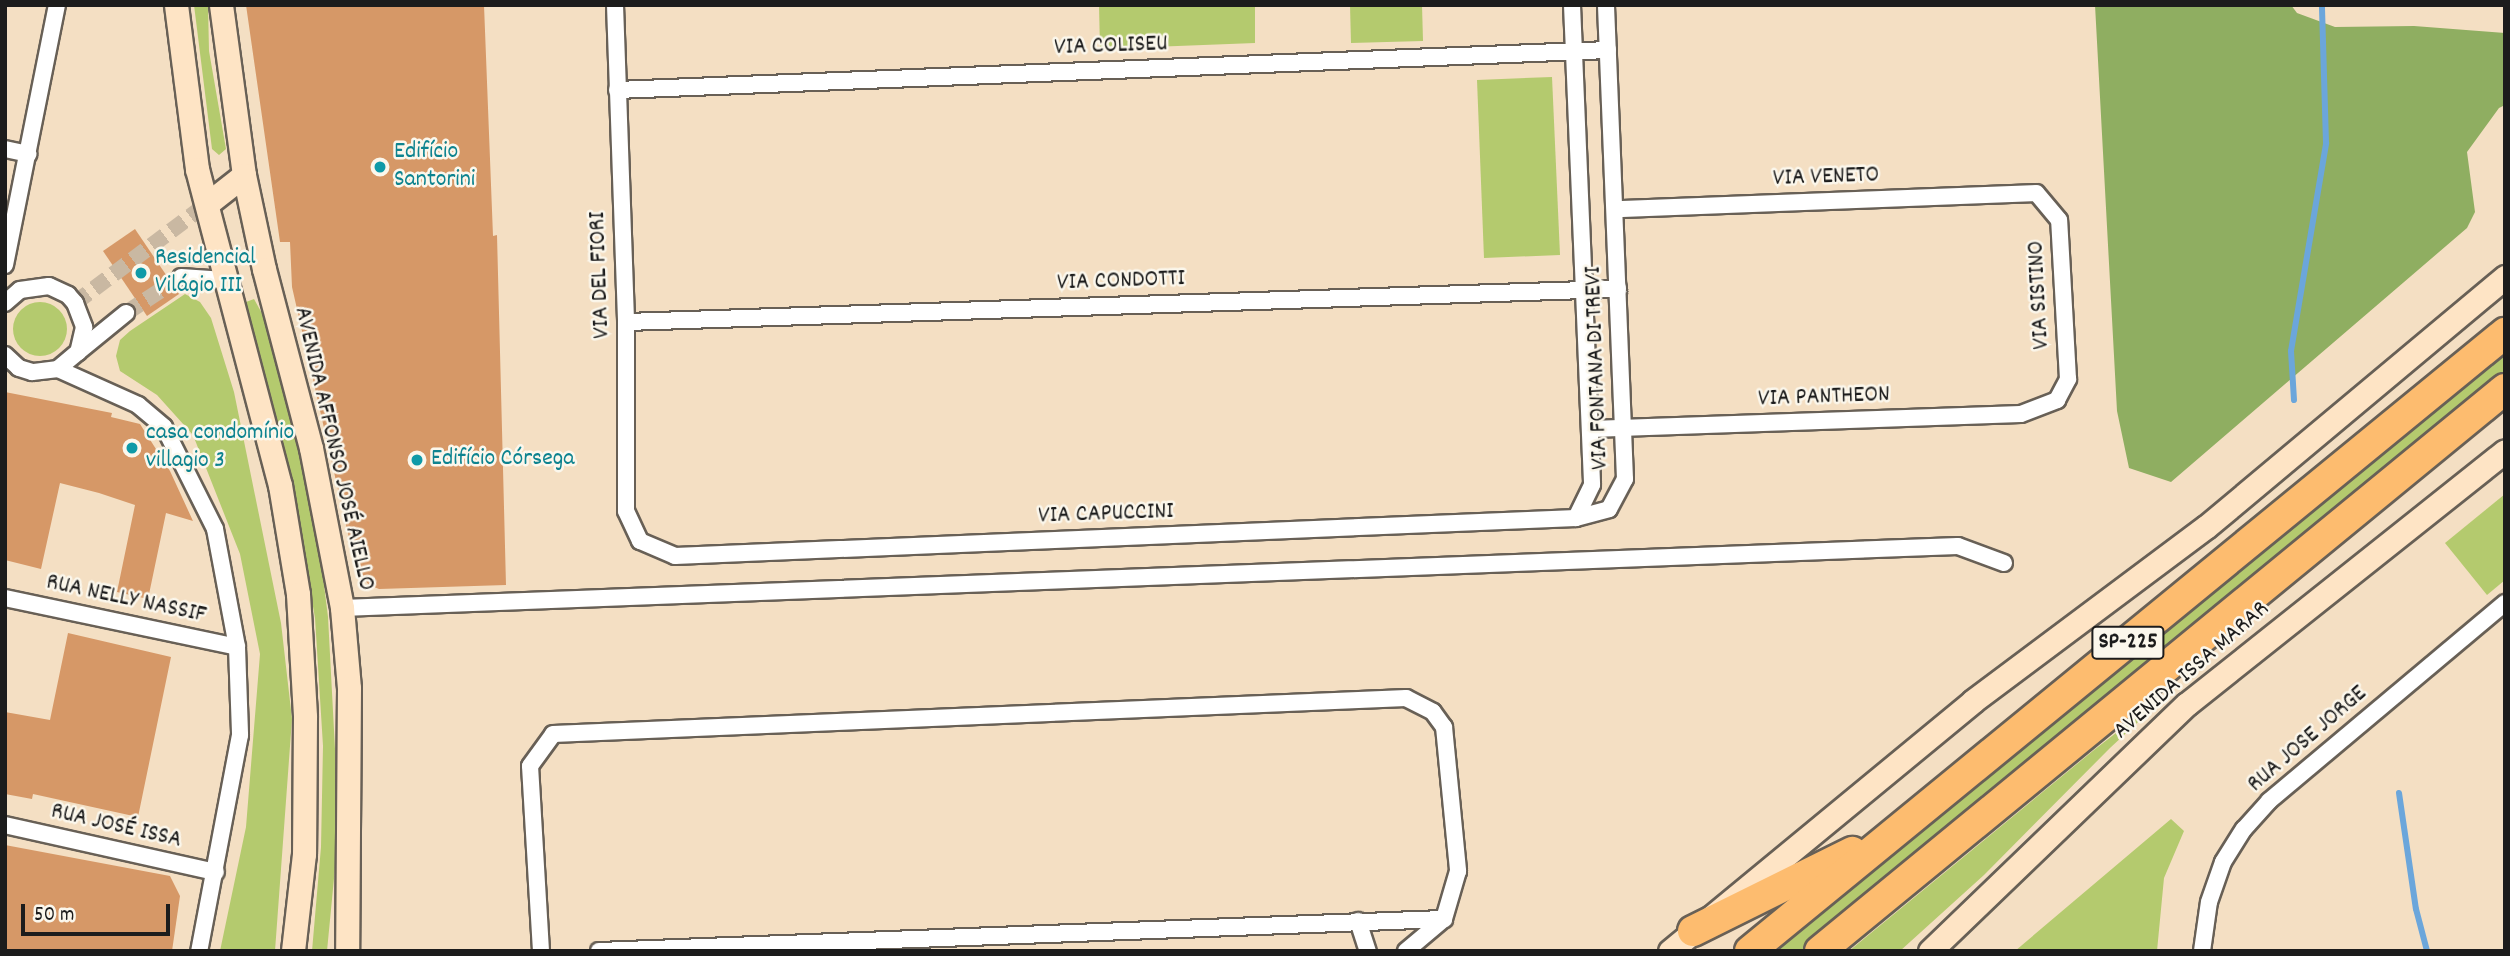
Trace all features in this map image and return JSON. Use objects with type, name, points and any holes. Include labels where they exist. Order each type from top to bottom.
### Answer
[{"type":"highway","name":"SP-225","points":[[1750,951],[2505,333]]},
{"type":"highway","name":"SP-225","points":[[1820,951],[2505,389]]},
{"type":"highway","points":[[1693,931],[1899,829]]},
{"type":"street","points":[[20,290],[5,267],[57,5]]},
{"type":"street","points":[[176,5],[197,169],[280,485],[298,594],[305,717],[303,854],[293,951]]},
{"type":"street","name":"AVENIDA AFFONSO JOSÉ AIELLO","points":[[221,5],[244,175],[264,269],[311,448],[342,608],[349,688],[347,951]]},
{"type":"street","name":"VIA DEL FIORI","points":[[615,5],[626,322],[626,511],[640,541]]},
{"type":"street","name":"VIA FONTANA DI TREVI","points":[[1572,5],[1586,289],[1592,485],[1576,518]]},
{"type":"street","name":"VIA FONTANA DI TREVI","points":[[1576,518],[1609,509],[1626,480],[1617,209],[1606,5]]},
{"type":"street","name":"VIA COLISEU","points":[[617,90],[1608,50]]},
{"type":"street","points":[[5,149],[28,154]]},
{"type":"street","points":[[207,204],[244,175]]},
{"type":"street","name":"VIA VENETO","points":[[1617,209],[2036,193]]},
{"type":"street","name":"VIA SISTINO","points":[[2036,193],[2059,220],[2068,379],[2057,400]]},
{"type":"street","points":[[181,277],[225,280],[264,269]]},
{"type":"street","points":[[1670,951],[1973,701],[2206,527],[2505,277]]},
{"type":"street","points":[[5,303],[20,290],[49,286],[68,295],[75,303],[84,327],[78,352]]},
{"type":"street","name":"VIA CONDOTTI","points":[[626,322],[1618,289]]},
{"type":"street","points":[[58,369],[126,313]]},
{"type":"street","points":[[5,355],[19,368],[32,372]]},
{"type":"street","points":[[5,367],[32,372],[58,369],[138,405],[164,427],[215,529],[237,647],[240,735],[199,951]]},
{"type":"street","name":"VIA PANTHEON","points":[[1591,429],[2021,414],[2057,400]]},
{"type":"street","name":"AVENIDA ISSA MARAR","points":[[1930,951],[2187,704],[2505,451]]},
{"type":"street","name":"VIA CAPUCCINI","points":[[640,541],[675,556],[1576,518]]},
{"type":"street","points":[[342,608],[1958,546],[2004,563]]},
{"type":"street","name":"RUA NELLY NASSIF","points":[[5,598],[237,647]]},
{"type":"street","name":"RUA JOSE JORGE","points":[[2202,951],[2209,902],[2223,862],[2245,829],[2269,801],[2505,603]]},
{"type":"street","points":[[541,951],[530,766],[554,734],[1406,698],[1433,712],[1444,727],[1458,871],[1444,919],[1406,951]]},
{"type":"street","name":"RUA JOSÉ ISSA","points":[[5,825],[216,872]]},
{"type":"street","points":[[599,951],[1444,919]]},
{"type":"street","points":[[1358,921],[1368,951]]},
{"type":"green space","points":[[194,5],[208,5],[209,51],[226,149],[219,155],[212,149]]},
{"type":"green space","points":[[1099,5],[1255,5],[1255,43],[1100,49]]},
{"type":"green space","points":[[1350,5],[1422,5],[1423,41],[1351,43]]},
{"type":"green space","points":[[2095,5],[2291,5],[2297,13],[2335,27],[2414,26],[2505,33],[2505,105],[2499,108],[2467,152],[2475,212],[2467,228],[2171,482],[2129,468],[2117,411]]},
{"type":"green space","points":[[1552,77],[1560,255],[1484,258],[1477,80]]},
{"type":"green space","points":[[185,294],[200,302],[211,318],[234,392],[281,623],[292,719],[275,951],[220,951],[246,827],[260,654],[240,554],[193,435],[157,395],[120,371],[116,356],[120,340],[130,331]]},
{"type":"green space","points":[[254,299],[264,317],[304,471],[317,529],[328,617],[335,749],[335,868],[327,951],[312,951],[321,847],[323,746],[315,618],[288,462],[246,302]]},
{"type":"green space","points":[[40,302],[59,310],[67,329],[59,348],[40,356],[21,348],[13,329],[21,310]]},
{"type":"green space","points":[[2505,348],[2505,374],[2319,529],[1801,951],[1768,951]]},
{"type":"green space","points":[[2505,494],[2505,580],[2487,595],[2445,543]]},
{"type":"green space","points":[[2179,684],[2110,748],[1984,875],[1900,951],[1849,951],[2094,750]]},
{"type":"green space","points":[[2171,819],[2184,831],[2164,878],[2157,951],[2015,951]]},
{"type":"building","points":[[246,5],[484,5],[493,236],[497,235],[506,585],[379,589],[369,585],[356,569],[292,287],[290,242],[280,242]]},
{"type":"building","name":"Residencial Világio III","points":[[135,229],[179,294],[147,316],[103,251]]},
{"type":"building","points":[[5,392],[112,413],[111,417],[140,424],[170,471],[193,521],[166,513],[148,599],[117,592],[135,505],[99,493],[60,483],[41,569],[5,560]]},
{"type":"building","points":[[68,633],[171,657],[138,817],[33,794],[32,799],[5,794],[5,712],[50,720]]},
{"type":"building","points":[[5,845],[170,876],[180,896],[172,951],[5,951]]},
{"type":"waterway","points":[[2294,400],[2291,351],[2326,143],[2322,5]]},
{"type":"waterway","points":[[2399,793],[2416,909],[2427,951]]},
{"type":"tunnel","points":[[75,303],[207,204]]},
{"type":"tunnel","points":[[126,313],[181,277]]},
{"type":"place","name":"Edifício Santorini","points":[[380,167]]},
{"type":"place","name":"Residencial Világio III","points":[[141,273]]},
{"type":"place","name":"casa condomínio villagio 3","points":[[132,448]]},
{"type":"place","name":"Edifício Córsega","points":[[417,460]]}]
